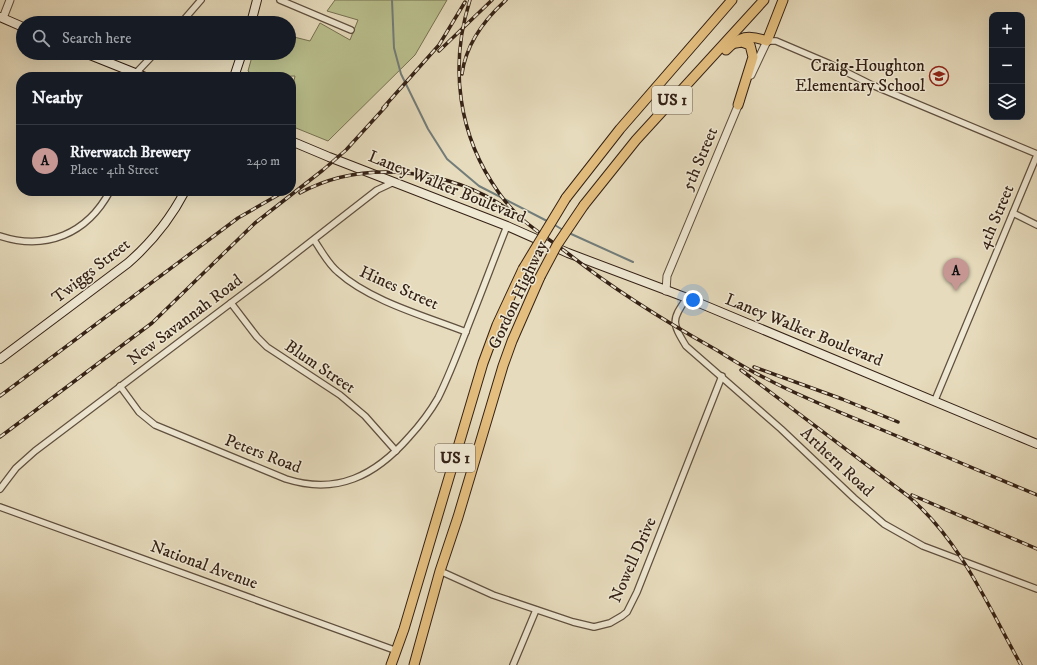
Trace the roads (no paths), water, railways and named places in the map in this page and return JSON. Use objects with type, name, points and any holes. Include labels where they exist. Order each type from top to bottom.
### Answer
[{"type":"highway","name":"Gordon Highway","points":[[391,665],[397,651],[483,363],[497,325],[523,269],[566,198],[620,129],[732,0]]},
{"type":"highway","name":"Gordon Highway","points":[[414,665],[440,571],[512,341],[540,277],[558,245],[602,180],[636,140],[764,0]]},
{"type":"highway","points":[[602,180],[644,140],[733,43],[750,36],[767,41],[783,0]]},
{"type":"highway","points":[[733,43],[747,43],[753,51],[753,57],[738,105]]},
{"type":"main road","points":[[253,16],[257,0]]},
{"type":"main road","points":[[1,17],[16,23]]},
{"type":"main road","points":[[103,60],[133,72]]},
{"type":"main road","points":[[236,72],[240,60]]},
{"type":"main road","name":"Laney Walker Boulevard","points":[[296,143],[507,226],[568,253],[687,298],[935,400],[1037,444]]},
{"type":"main road","name":"Twiggs Street","points":[[0,359],[128,263],[144,248],[170,217],[182,196]]},
{"type":"street","points":[[1,17],[10,0]]},
{"type":"street","points":[[187,16],[201,0]]},
{"type":"street","points":[[280,0],[351,30]]},
{"type":"street","points":[[767,41],[776,41],[830,64],[865,82],[1037,154]]},
{"type":"street","name":"5th Street","points":[[666,291],[667,276],[738,105],[767,41]]},
{"type":"street","points":[[137,72],[148,60]]},
{"type":"street","name":"4th Street","points":[[935,400],[1037,154]]},
{"type":"street","name":"New Savannah Road","points":[[0,489],[16,468],[35,451],[314,240],[377,190],[394,182]]},
{"type":"street","points":[[0,236],[31,242],[41,242],[60,237],[85,222],[101,206],[107,196]]},
{"type":"street","points":[[1013,213],[1037,226]]},
{"type":"street","name":"Peters Road","points":[[120,386],[144,417],[155,425],[286,480],[301,484],[323,485],[348,481],[371,471],[396,451],[432,407],[444,386],[507,226]]},
{"type":"street","name":"Hines Street","points":[[314,240],[336,271],[354,286],[379,298],[466,332]]},
{"type":"street","name":"Arthern Road","points":[[687,298],[676,313],[679,334],[686,346],[722,376],[884,524],[923,546],[1037,589]]},
{"type":"street","name":"Blum Street","points":[[231,303],[257,337],[267,347],[340,395],[364,416],[396,451]]},
{"type":"street","name":"Nowell Drive","points":[[440,571],[493,595],[536,610],[594,627],[610,623],[627,612],[640,585],[722,376]]},
{"type":"street","name":"National Avenue","points":[[0,507],[397,651]]},
{"type":"street","points":[[513,665],[536,610]]},
{"type":"waterway","points":[[392,0],[394,48],[401,74],[428,129],[447,159],[479,186],[549,222]]},
{"type":"waterway","points":[[553,224],[563,230]]},
{"type":"waterway","points":[[569,233],[633,262]]},
{"type":"railway","points":[[470,0],[460,50],[459,75],[461,100],[466,124],[474,148],[485,171],[499,193],[515,212],[532,227],[587,268],[640,304],[753,372],[819,404],[1037,495]]},
{"type":"railway","points":[[439,51],[492,0]]},
{"type":"railway","points":[[462,74],[467,53],[477,33],[490,16],[506,0]]},
{"type":"railway","points":[[383,108],[439,45],[465,2]]},
{"type":"railway","points":[[296,191],[346,150],[387,105]]},
{"type":"railway","points":[[300,193],[325,182],[352,175],[379,172],[407,173],[434,177],[461,185],[486,196],[509,210]]},
{"type":"railway","points":[[0,396],[238,218],[276,196]]},
{"type":"railway","points":[[0,437],[152,323],[255,223],[290,196]]},
{"type":"railway","points":[[754,367],[842,399],[898,422]]},
{"type":"railway","points":[[741,370],[908,496],[927,514],[943,533],[972,575],[1021,665]]},
{"type":"railway","points":[[912,495],[1037,549]]},
{"type":"place","name":"Craig-Houghton Elementary School","points":[[939,76]]},
{"type":"place","name":"Riverwatch Brewery","points":[[956,291]]}]
